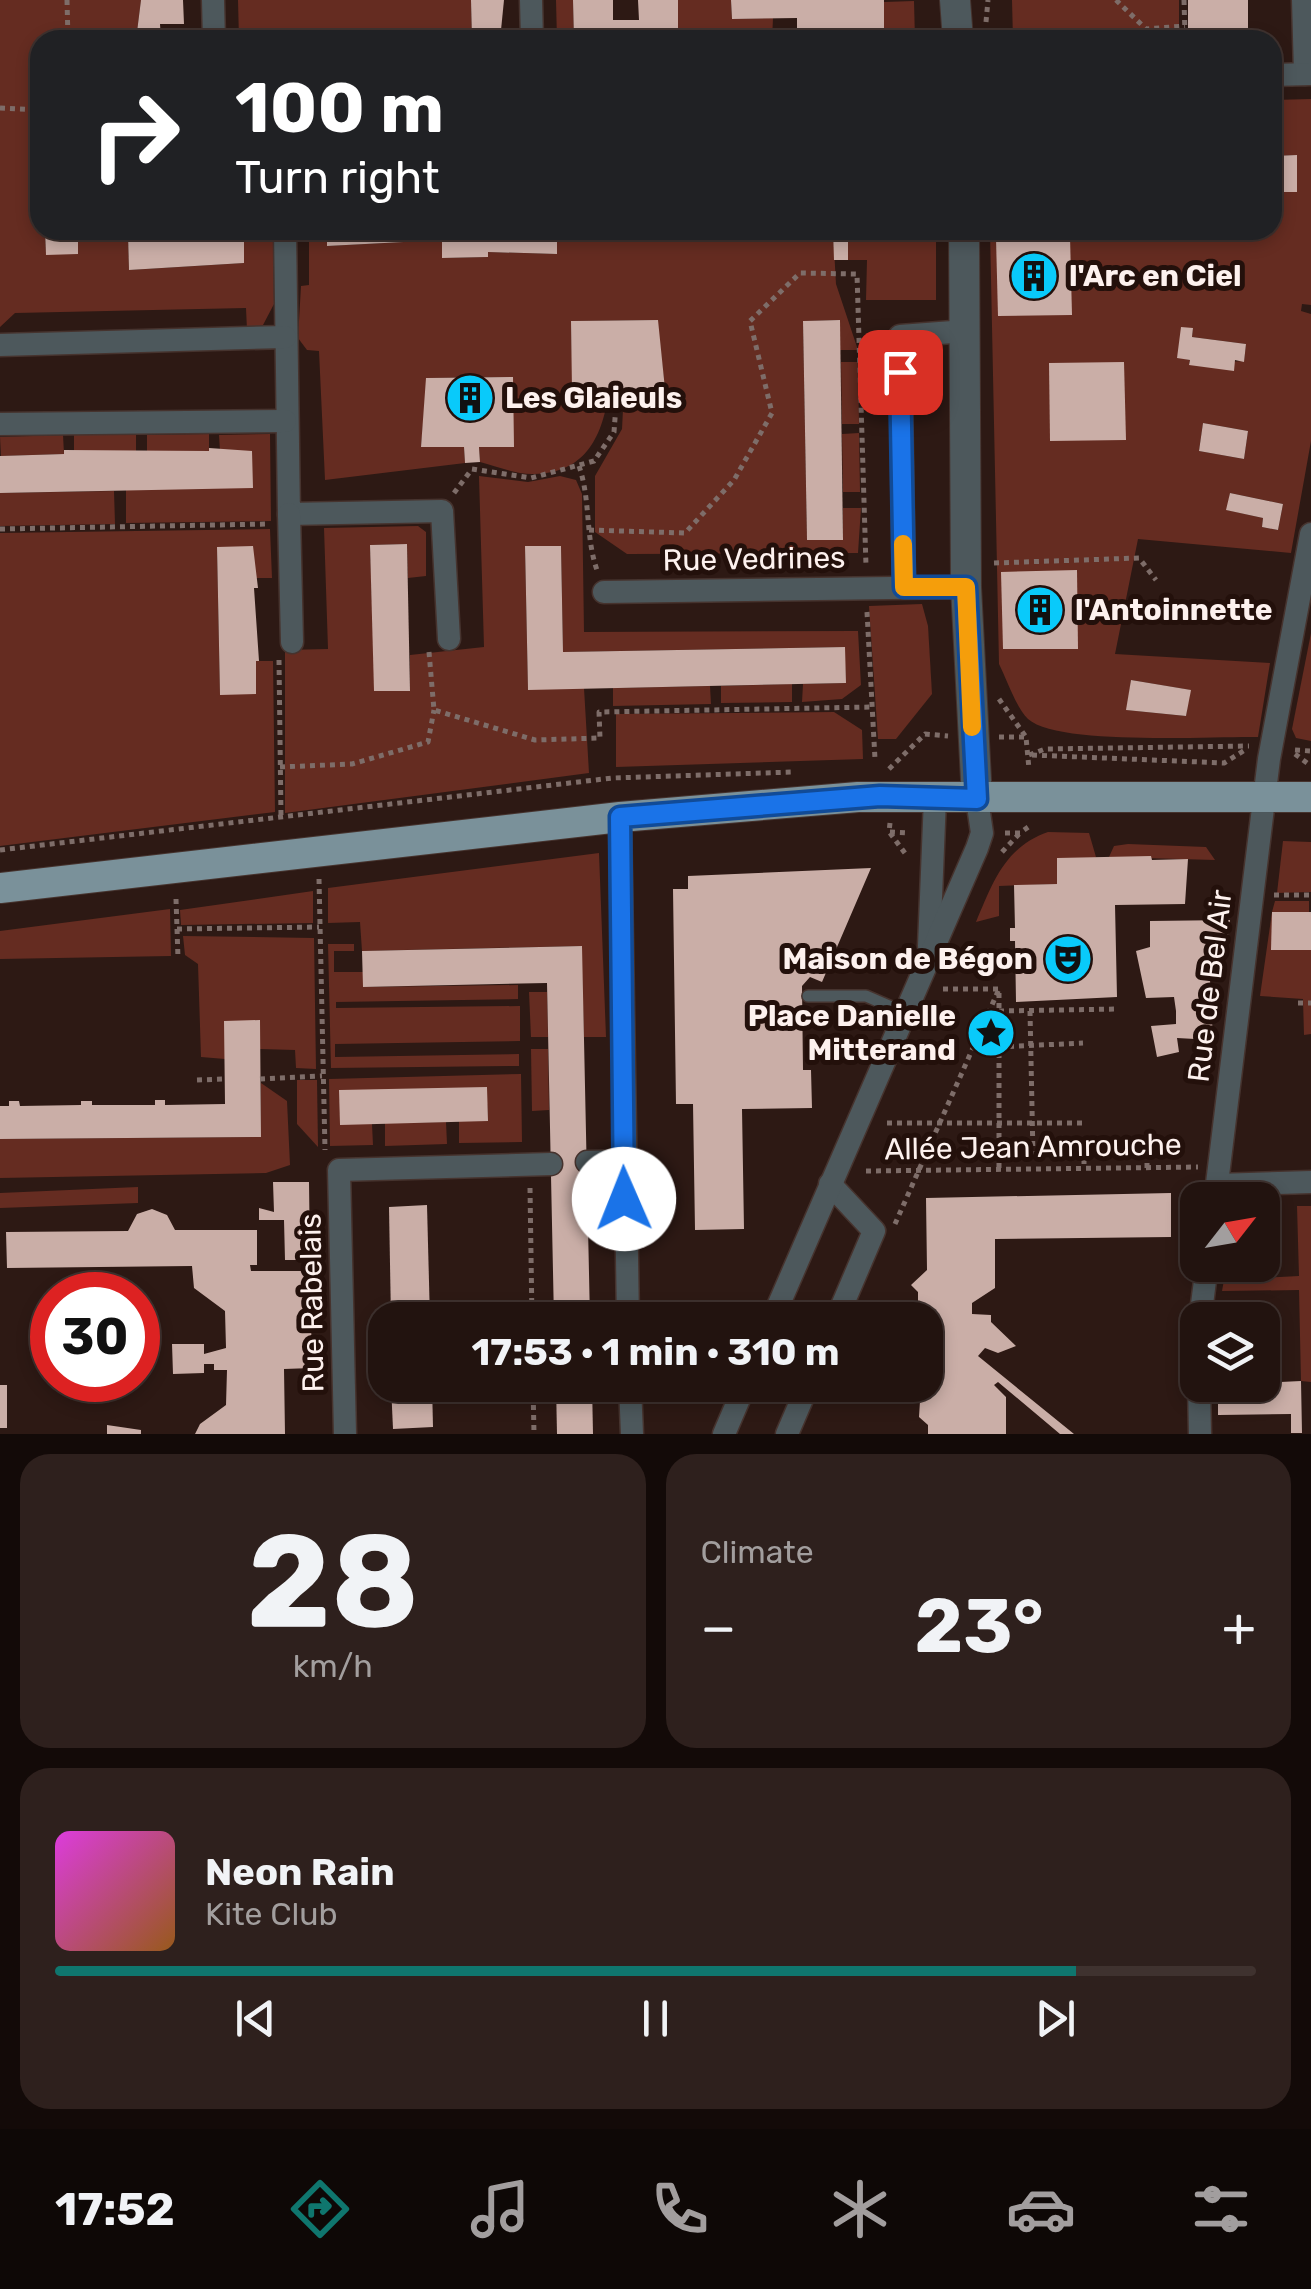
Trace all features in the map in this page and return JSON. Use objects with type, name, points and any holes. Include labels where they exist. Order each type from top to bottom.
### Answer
[{"type":"main road","points":[[0,888],[620,817],[858,797],[1311,797]]},
{"type":"street","points":[[213,0],[214,30]]},
{"type":"street","points":[[531,0],[532,30]]},
{"type":"street","points":[[955,0],[957,30]]},
{"type":"street","points":[[1282,75],[1308,74],[1304,0]]},
{"type":"street","points":[[285,240],[285,646]]},
{"type":"street","points":[[780,1302],[982,833],[966,576],[964,240]]},
{"type":"street","points":[[904,587],[900,336],[966,331]]},
{"type":"street","points":[[0,345],[285,337]]},
{"type":"street","points":[[0,424],[285,421]]},
{"type":"street","points":[[282,519],[442,510],[448,638]]},
{"type":"street","name":"Rue de Bel Air","points":[[1211,1182],[1264,795],[1304,605],[1311,534]]},
{"type":"street","name":"Rue Vedrines","points":[[604,592],[904,587],[966,576]]},
{"type":"street","points":[[929,954],[935,798]]},
{"type":"street","points":[[620,817],[627,1302]]},
{"type":"street","points":[[587,1162],[623,1161]]},
{"type":"street","points":[[332,1164],[551,1164]]},
{"type":"street","name":"Rue Rabelais","points":[[332,1164],[345,1434]]},
{"type":"street","points":[[1280,1183],[1311,1182]]},
{"type":"street","points":[[830,1184],[874,1231],[844,1302]]},
{"type":"street","points":[[631,1402],[632,1434]]},
{"type":"street","points":[[724,1434],[738,1402]]},
{"type":"street","points":[[787,1434],[801,1402]]},
{"type":"street","points":[[1199,1402],[1200,1434]]},
{"type":"lane","points":[[808,996],[866,996],[903,1012]]},
{"type":"path","points":[[68,0],[68,30]]},
{"type":"path","points":[[1116,0],[1146,28],[1185,26]]},
{"type":"path","points":[[1184,0],[1185,30]]},
{"type":"path","points":[[0,108],[30,110]]},
{"type":"path","points":[[589,530],[685,533],[734,480],[772,413],[750,322],[800,273],[857,274],[875,759]]},
{"type":"path","points":[[442,510],[472,469],[531,478],[594,461],[614,432],[616,405]]},
{"type":"path","points":[[579,466],[588,492],[589,548],[604,592]]},
{"type":"path","points":[[0,530],[282,519]]},
{"type":"path","points":[[966,576],[1139,558],[1156,580]]},
{"type":"path","points":[[280,767],[352,764],[428,742],[434,710],[428,645],[448,638]]},
{"type":"path","points":[[282,817],[285,646]]},
{"type":"path","points":[[434,710],[535,740],[600,738],[599,712],[872,706]]},
{"type":"path","points":[[875,769],[892,768],[925,734],[943,736]]},
{"type":"path","points":[[990,737],[1026,737],[1028,754]]},
{"type":"path","points":[[1254,746],[1224,763],[1028,754],[1045,749],[1254,746]]},
{"type":"path","points":[[1311,751],[1289,750],[1311,766]]},
{"type":"path","points":[[0,850],[612,778],[800,772]]},
{"type":"path","points":[[858,797],[913,865]]},
{"type":"path","points":[[320,878],[323,1076],[332,1164]]},
{"type":"path","points":[[1269,896],[1311,895]]},
{"type":"path","points":[[176,899],[178,958]]},
{"type":"path","points":[[177,929],[319,927]]},
{"type":"path","points":[[942,989],[999,989]]},
{"type":"path","points":[[999,989],[999,1170]]},
{"type":"path","points":[[894,1226],[999,989]]},
{"type":"path","points":[[1298,1003],[1311,1002]]},
{"type":"path","points":[[999,1011],[1118,1009]]},
{"type":"path","points":[[1030,1010],[1033,1156]]},
{"type":"path","points":[[999,1047],[1083,1042]]},
{"type":"path","points":[[260,1079],[323,1076]]},
{"type":"path","points":[[196,1080],[225,1080]]},
{"type":"path","points":[[886,1123],[1084,1123]]},
{"type":"path","points":[[1084,1138],[1084,1169]]},
{"type":"path","points":[[1147,1139],[1147,1168]]},
{"type":"path","name":"Allée Jean Amrouche","points":[[866,1172],[1147,1168],[1203,1182]]},
{"type":"path","points":[[530,1180],[532,1302]]},
{"type":"path","points":[[533,1402],[534,1434]]},
{"type":"shaded area","points":[[0,0],[141,0],[137,30],[30,30],[30,240],[45,240],[46,254],[78,254],[78,240],[128,240],[129,270],[244,263],[244,240],[273,240],[274,304],[263,325],[247,330],[246,308],[15,313],[0,327]]},
{"type":"shaded area","points":[[238,0],[471,0],[472,30],[239,30]]},
{"type":"shaded area","points":[[556,0],[573,0],[574,30],[557,30]]},
{"type":"shaded area","points":[[678,0],[731,0],[732,19],[773,18],[772,30],[678,30]]},
{"type":"shaded area","points":[[1012,0],[1179,0],[1179,30],[1013,30]]},
{"type":"shaded area","points":[[914,1],[915,30],[866,30],[884,2]]},
{"type":"shaded area","points":[[1311,99],[1311,305],[1302,304],[1301,311],[1311,314],[1311,441],[1291,553],[1138,539],[1115,654],[1270,663],[1258,737],[1102,736],[1045,727],[1024,714],[999,664],[990,240],[1282,240],[1282,192],[1297,191],[1296,155],[1282,156],[1282,100]],"holes":[[[1193,328],[1192,337],[1246,344],[1244,361],[1189,364],[1190,360],[1177,357]],[[1203,423],[1248,431],[1244,459],[1199,451]],[[1230,493],[1283,504],[1278,530],[1262,527],[1263,518],[1227,510]],[[1131,680],[1190,690],[1186,716],[1127,710]]]},
{"type":"shaded area","points":[[309,240],[327,240],[327,246],[442,240],[443,258],[488,257],[488,252],[557,254],[557,240],[834,240],[836,284],[858,350],[840,350],[839,320],[803,321],[807,540],[843,540],[843,508],[861,508],[858,553],[627,554],[595,532],[595,476],[622,429],[624,390],[665,389],[657,320],[571,321],[573,391],[609,390],[597,436],[579,459],[567,467],[527,474],[480,462],[479,447],[513,377],[427,378],[421,447],[464,447],[465,463],[325,480],[319,351],[307,350],[298,338],[301,286],[309,285]]},
{"type":"shaded area","points":[[848,240],[936,240],[936,300],[866,300],[867,260],[848,260]]},
{"type":"shaded area","points":[[841,362],[858,362],[859,424],[842,424]]},
{"type":"shaded area","points":[[859,433],[860,492],[843,492],[842,434]]},
{"type":"shaded area","points":[[136,434],[136,453],[74,454],[74,435]]},
{"type":"shaded area","points":[[209,434],[209,451],[147,452],[147,435]]},
{"type":"shaded area","points":[[270,434],[271,521],[126,523],[126,490],[220,451],[219,435]]},
{"type":"shaded area","points":[[63,435],[64,454],[1,456],[0,437]]},
{"type":"shaded area","points":[[479,476],[528,482],[560,476],[576,480],[582,494],[584,632],[858,631],[861,685],[842,699],[802,702],[803,684],[846,683],[844,647],[563,652],[561,546],[525,546],[528,689],[584,688],[589,773],[285,813],[285,650],[328,649],[324,528],[418,526],[426,532],[426,576],[408,578],[407,544],[370,545],[375,691],[410,691],[410,655],[484,647]]},
{"type":"shaded area","points":[[114,491],[115,524],[0,526],[0,493]]},
{"type":"shaded area","points":[[270,529],[272,578],[254,578],[217,548],[220,694],[256,694],[256,661],[273,661],[275,812],[0,846],[0,533]]},
{"type":"shaded area","points":[[922,604],[928,626],[932,694],[896,739],[878,739],[869,606]]},
{"type":"shaded area","points":[[1311,633],[1311,741],[1296,738],[1292,729]]},
{"type":"shaded area","points":[[792,684],[792,702],[721,703],[721,686]]},
{"type":"shaded area","points":[[710,686],[711,704],[613,706],[613,688]]},
{"type":"shaded area","points":[[834,712],[862,730],[863,759],[616,767],[616,714]]},
{"type":"shaded area","points":[[1048,832],[1089,833],[1096,857],[1057,884],[999,886],[999,916],[976,922],[1002,868],[1021,847]]},
{"type":"shaded area","points":[[1283,841],[1311,842],[1311,892],[1277,893]]},
{"type":"shaded area","points":[[1114,846],[1206,847],[1215,860],[1109,857]]},
{"type":"shaded area","points":[[599,853],[606,1037],[584,1037],[581,946],[362,951],[360,922],[328,923],[328,888]]},
{"type":"shaded area","points":[[313,891],[313,923],[181,925],[180,910]]},
{"type":"shaded area","points":[[1275,901],[1309,901],[1309,912],[1272,912]]},
{"type":"shaded area","points":[[170,909],[171,956],[0,959],[0,931]]},
{"type":"shaded area","points":[[1272,912],[1311,950],[1311,1034],[1304,1035],[1303,999],[1260,996]]},
{"type":"shaded area","points":[[183,936],[314,938],[316,1069],[296,1068],[295,1050],[260,1049],[260,1021],[225,1059],[201,1057],[198,964],[185,955]]},
{"type":"shaded area","points":[[328,944],[354,944],[354,951],[334,951],[334,972],[363,972],[364,987],[518,985],[518,999],[336,1002],[336,1008],[520,1006],[520,1041],[335,1044],[335,1057],[519,1054],[519,1066],[331,1068]]},
{"type":"shaded area","points":[[529,992],[547,992],[548,1037],[531,1037]]},
{"type":"shaded area","points":[[531,1049],[548,1049],[549,1110],[532,1111]]},
{"type":"shaded area","points":[[521,1074],[522,1142],[459,1143],[459,1121],[488,1120],[486,1087],[372,1124],[373,1145],[330,1146],[329,1079]]},
{"type":"shaded area","points":[[297,1080],[317,1080],[318,1147],[297,1124]]},
{"type":"shaded area","points":[[261,1083],[287,1101],[290,1165],[266,1173],[0,1178],[0,1139],[261,1137]]},
{"type":"shaded area","points":[[446,1122],[447,1144],[385,1146],[385,1123]]},
{"type":"shaded area","points":[[138,1187],[138,1203],[0,1208],[0,1193]]},
{"type":"shaded area","points":[[1297,1206],[1311,1206],[1311,1382],[1301,1381],[1299,1290],[1222,1291],[1224,1282],[1280,1282],[1280,1277],[1299,1276]]},
{"type":"building","points":[[141,0],[183,0],[184,24],[160,24],[160,30],[137,30]]},
{"type":"building","points":[[471,0],[504,0],[501,30],[472,30]]},
{"type":"building","points":[[573,0],[613,0],[613,20],[639,20],[638,0],[678,0],[678,30],[574,30]]},
{"type":"building","points":[[731,0],[884,0],[884,30],[797,30],[797,18],[732,19]]},
{"type":"building","points":[[1188,0],[1248,0],[1248,28],[1188,29]]},
{"type":"building","points":[[1297,155],[1297,192],[1282,192],[1282,156]]},
{"type":"building","points":[[45,240],[78,240],[78,254],[46,255]]},
{"type":"building","points":[[128,240],[244,240],[244,263],[129,270]]},
{"type":"building","points":[[327,240],[442,240],[327,246]]},
{"type":"building","points":[[442,240],[557,240],[557,254],[488,252],[488,257],[442,258]]},
{"type":"building","points":[[833,240],[848,240],[848,260],[834,260]]},
{"type":"building","name":"l'Arc en Ciel","points":[[996,240],[1070,240],[1072,315],[998,316]]},
{"type":"building","points":[[658,320],[665,389],[609,394],[609,390],[572,391],[571,321]]},
{"type":"building","points":[[840,320],[843,540],[807,540],[803,321]]},
{"type":"building","points":[[1181,327],[1193,328],[1192,337],[1246,344],[1244,362],[1235,360],[1234,371],[1189,365],[1190,360],[1177,358]]},
{"type":"building","points":[[1124,362],[1126,440],[1050,441],[1049,363]]},
{"type":"building","name":"Les Glaieuls","points":[[513,377],[514,447],[479,447],[480,462],[465,463],[464,447],[421,447],[426,378]]},
{"type":"building","points":[[1203,423],[1248,431],[1244,459],[1199,451]]},
{"type":"building","points":[[64,450],[252,451],[253,488],[0,493],[0,456],[64,454]]},
{"type":"building","points":[[1230,493],[1283,504],[1278,530],[1262,527],[1263,518],[1226,510]]},
{"type":"building","points":[[407,544],[410,691],[374,691],[370,545]]},
{"type":"building","points":[[253,546],[258,588],[254,588],[259,661],[256,694],[220,695],[217,547]]},
{"type":"building","points":[[525,546],[561,546],[563,652],[845,647],[846,683],[528,690]]},
{"type":"building","name":"l'Antoinnette","points":[[1077,570],[1078,649],[1003,649],[1001,572]]},
{"type":"building","points":[[1131,680],[1191,690],[1186,716],[1126,710]]},
{"type":"building","name":"Maison de Bégon","points":[[1151,856],[1152,860],[1188,859],[1185,904],[1115,905],[1117,997],[1016,1002],[1015,941],[1010,941],[1010,928],[1015,928],[1014,885],[1057,884],[1057,858]]},
{"type":"building","points":[[871,868],[822,982],[810,977],[802,986],[803,1070],[811,1070],[812,1108],[742,1109],[744,1229],[695,1230],[693,1104],[676,1104],[673,889],[688,889],[688,876]]},
{"type":"building","points":[[1272,912],[1311,912],[1311,950],[1271,950]]},
{"type":"building","points":[[1230,920],[1222,981],[1210,979],[1213,1040],[1177,1038],[1179,1052],[1157,1057],[1151,1026],[1176,1024],[1176,1011],[1174,997],[1146,998],[1136,951],[1150,947],[1150,921]]},
{"type":"building","points":[[582,946],[590,1302],[554,1302],[547,983],[363,987],[362,951]]},
{"type":"building","points":[[260,1020],[261,1137],[0,1139],[0,1106],[9,1106],[9,1101],[19,1101],[20,1106],[81,1105],[81,1101],[92,1101],[92,1105],[155,1105],[155,1100],[165,1100],[165,1105],[225,1104],[224,1021]]},
{"type":"building","points":[[487,1087],[488,1121],[340,1125],[339,1090]]},
{"type":"building","points":[[273,1182],[309,1182],[310,1260],[285,1260],[284,1220],[259,1220],[259,1208],[274,1212]]},
{"type":"building","points":[[1171,1193],[1171,1237],[995,1239],[995,1288],[972,1303],[972,1314],[991,1315],[991,1322],[1016,1346],[998,1353],[985,1348],[978,1356],[1074,1434],[1060,1434],[998,1382],[994,1385],[1006,1397],[1006,1434],[928,1434],[928,1425],[919,1417],[920,1402],[943,1402],[943,1302],[918,1302],[918,1292],[911,1285],[927,1270],[926,1198]]},
{"type":"building","points":[[427,1205],[430,1302],[391,1302],[389,1207]]},
{"type":"building","points":[[152,1209],[167,1215],[175,1230],[257,1230],[257,1265],[250,1265],[251,1271],[310,1271],[312,1368],[284,1369],[285,1434],[195,1434],[200,1424],[226,1405],[227,1370],[214,1370],[214,1364],[204,1364],[204,1373],[173,1374],[172,1344],[204,1344],[204,1354],[226,1348],[225,1311],[194,1288],[192,1266],[7,1268],[6,1232],[128,1231],[137,1214]]},
{"type":"building","points":[[1301,1381],[1302,1433],[1291,1433],[1291,1414],[1218,1415],[1218,1402],[1280,1402],[1280,1382]]},
{"type":"building","points":[[0,1385],[7,1385],[7,1428],[0,1428]]},
{"type":"building","points":[[392,1402],[432,1402],[433,1427],[393,1429]]},
{"type":"building","points":[[556,1402],[592,1402],[593,1434],[557,1434]]},
{"type":"building","points":[[107,1425],[141,1430],[141,1434],[107,1434]]},
{"type":"slow traffic","points":[[903,544],[904,587],[966,587],[972,727]]},
{"type":"place","name":"l'Arc en Ciel","points":[[1034,276]]},
{"type":"place","name":"Les Glaieuls","points":[[470,398]]},
{"type":"place","name":"l'Antoinnette","points":[[1040,610]]},
{"type":"place","name":"Maison de Bégon","points":[[1068,959]]},
{"type":"place","name":"Place Danielle Mitterand","points":[[991,1033]]},
{"type":"route","points":[[624,1199],[620,817],[880,796],[977,799],[966,587],[904,587],[900,372]]}]
